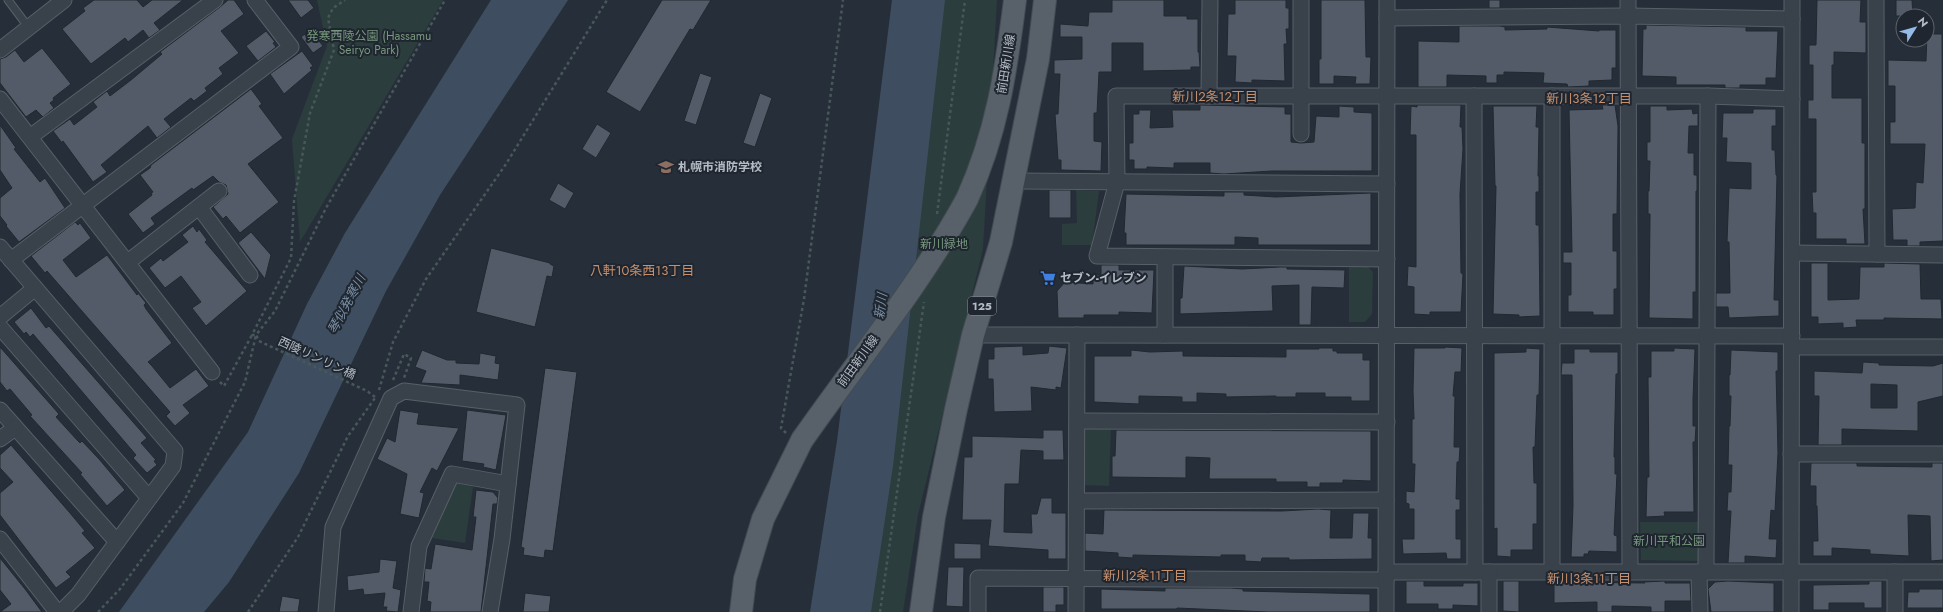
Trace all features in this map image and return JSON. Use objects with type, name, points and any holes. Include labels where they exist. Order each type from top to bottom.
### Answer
[{"type":"main road","name":"前田新川線","points":[[741,612],[745,579],[763,519],[795,438],[927,267],[967,199],[989,145],[1003,87],[1015,0]]},
{"type":"main road","name":"125","points":[[921,612],[934,517],[973,335],[1001,242],[1038,59],[1045,0]]},
{"type":"street","points":[[0,50],[64,0]]},
{"type":"street","points":[[30,137],[215,0]]},
{"type":"street","points":[[11,260],[291,47],[254,0]]},
{"type":"street","points":[[1209,96],[1210,0]]},
{"type":"street","points":[[1301,134],[1302,0]]},
{"type":"street","points":[[1386,612],[1387,0]]},
{"type":"street","points":[[1628,0],[1630,572]]},
{"type":"street","points":[[1791,612],[1792,0]]},
{"type":"street","points":[[1876,0],[1877,254]]},
{"type":"street","points":[[1387,18],[1628,16],[1792,19]]},
{"type":"street","points":[[1387,259],[1165,258],[1097,256],[1117,182],[1116,96],[1708,96],[1792,99]]},
{"type":"street","points":[[1474,96],[1474,335],[1482,572],[1489,612]]},
{"type":"street","points":[[1552,96],[1552,572]]},
{"type":"street","points":[[1700,612],[1703,572],[1707,336],[1708,96]]},
{"type":"street","points":[[0,99],[212,372]]},
{"type":"street","points":[[1014,181],[1387,184]]},
{"type":"street","points":[[128,262],[219,191]]},
{"type":"street","points":[[198,207],[250,275]]},
{"type":"street","points":[[0,247],[175,451],[173,466],[78,595],[61,612]]},
{"type":"street","points":[[1792,253],[1943,254]]},
{"type":"street","points":[[1165,258],[1165,335]]},
{"type":"street","points":[[0,317],[35,288]]},
{"type":"street","points":[[0,328],[149,498]]},
{"type":"street","points":[[973,335],[1629,335],[1707,336],[1792,342],[1943,347]]},
{"type":"street","points":[[1076,612],[1078,421],[1077,335]]},
{"type":"street","points":[[326,612],[333,526],[395,389],[517,405],[502,539],[490,612]]},
{"type":"street","points":[[0,410],[117,542]]},
{"type":"street","points":[[1078,421],[1387,422]]},
{"type":"street","points":[[0,439],[15,428]]},
{"type":"street","points":[[1791,454],[1943,454]]},
{"type":"street","points":[[411,612],[419,546],[452,474],[508,484]]},
{"type":"street","points":[[1077,502],[1386,500]]},
{"type":"street","points":[[0,539],[57,612]]},
{"type":"street","points":[[978,612],[978,578],[1386,576],[1482,572],[1943,572]]},
{"type":"street","points":[[1894,572],[1894,612]]},
{"type":"lane","points":[[8,0],[29,28]]},
{"type":"path","points":[[212,372],[224,386],[291,258],[294,201],[310,113],[334,50],[328,18],[333,8],[345,0]]},
{"type":"path","points":[[98,612],[120,589],[184,503],[245,382],[256,336],[275,311],[326,208],[445,0]]},
{"type":"path","points":[[248,612],[298,537],[348,436],[375,397],[379,389],[393,342],[426,279],[506,164],[607,0]]},
{"type":"path","points":[[795,438],[782,428],[804,299],[843,0]]},
{"type":"path","points":[[936,222],[965,0]]},
{"type":"path","points":[[880,612],[924,300]]},
{"type":"path","points":[[252,334],[256,336]]},
{"type":"path","name":"西陵リンリン橋","points":[[256,336],[259,341],[367,391],[375,397]]},
{"type":"path","points":[[404,354],[411,358],[395,389],[404,354]]},
{"type":"path","points":[[379,389],[385,386]]},
{"type":"green space","name":"発寒西陵公園 (Hassamu Seiryo Park)","points":[[317,0],[443,0],[300,242],[292,139],[327,46]]},
{"type":"green space","name":"新川緑地","points":[[935,0],[997,0],[983,249],[918,515],[903,612],[852,612]]},
{"type":"green space","points":[[1076,190],[1099,191],[1092,245],[1062,245],[1062,224],[1077,223]]},
{"type":"green space","points":[[1349,267],[1368,267],[1373,272],[1372,314],[1365,322],[1349,322]]},
{"type":"green space","points":[[1082,425],[1111,426],[1109,486],[1081,485]]},
{"type":"green space","points":[[456,481],[473,487],[465,543],[432,538]]},
{"type":"green space","name":"新川平和公園","points":[[1640,522],[1698,522],[1698,561],[1641,560]]},
{"type":"water","name":"琴似発寒川","points":[[491,0],[568,0],[440,195],[386,291],[299,473],[229,582],[204,612],[119,612],[248,432],[307,304],[345,233]]},
{"type":"water","name":"新川","points":[[892,0],[945,0],[893,466],[871,612],[810,612],[837,441]]},
{"type":"building","points":[[94,0],[137,0],[143,7],[152,0],[183,0],[154,23],[160,30],[149,38],[143,30],[128,42],[125,38],[91,64],[62,29],[85,11],[83,8]]},
{"type":"building","points":[[228,0],[234,0],[244,14],[221,31],[239,53],[219,68],[223,74],[205,88],[207,91],[194,101],[191,98],[164,119],[171,127],[157,138],[148,126],[101,165],[107,172],[93,182],[63,141],[62,143],[53,131],[70,119],[74,125],[97,107],[93,102],[107,91],[110,96],[162,54],[160,52]]},
{"type":"building","points":[[288,0],[308,0],[314,8],[301,18]]},
{"type":"building","points":[[662,0],[711,0],[693,30],[690,29],[640,112],[606,92]]},
{"type":"building","points":[[1112,0],[1164,0],[1164,16],[1187,16],[1187,19],[1198,19],[1198,52],[1200,67],[1191,67],[1191,70],[1143,71],[1143,43],[1112,43],[1112,72],[1099,72],[1097,113],[1094,113],[1094,141],[1102,142],[1101,171],[1061,170],[1061,160],[1058,160],[1055,114],[1058,114],[1060,74],[1054,74],[1054,60],[1082,59],[1082,37],[1060,37],[1060,24],[1088,26],[1089,12],[1112,12]]},
{"type":"building","points":[[1235,0],[1286,0],[1286,8],[1289,8],[1289,29],[1286,29],[1287,44],[1284,44],[1285,81],[1252,80],[1252,83],[1235,82],[1236,56],[1227,56],[1228,14],[1235,14]]},
{"type":"building","points":[[1321,0],[1365,0],[1366,57],[1371,57],[1370,84],[1355,84],[1356,77],[1334,76],[1334,84],[1319,84],[1319,59],[1321,59]]},
{"type":"building","points":[[1489,0],[1500,0],[1500,8],[1489,8]]},
{"type":"building","points":[[1817,0],[1861,0],[1860,22],[1866,22],[1866,53],[1834,52],[1834,65],[1832,65],[1832,98],[1862,98],[1862,143],[1865,143],[1865,209],[1863,209],[1865,244],[1846,244],[1846,239],[1816,239],[1816,213],[1813,213],[1812,192],[1816,192],[1816,119],[1808,119],[1808,100],[1813,100],[1813,65],[1809,65],[1809,45],[1816,45]]},
{"type":"building","points":[[1896,0],[1912,0],[1912,8],[1896,8]]},
{"type":"building","points":[[1646,25],[1746,27],[1746,31],[1778,31],[1776,78],[1766,78],[1766,85],[1740,85],[1740,88],[1725,88],[1725,85],[1676,85],[1676,77],[1642,76],[1643,29],[1646,29]]},
{"type":"building","points":[[1459,26],[1500,26],[1505,27],[1505,30],[1547,29],[1547,27],[1599,31],[1616,30],[1616,68],[1612,68],[1612,80],[1589,81],[1589,86],[1568,87],[1567,84],[1543,83],[1544,73],[1504,72],[1504,75],[1497,75],[1497,83],[1486,83],[1486,76],[1447,75],[1447,87],[1418,87],[1418,41],[1459,42]]},
{"type":"building","points":[[314,27],[322,39],[319,41],[323,46],[313,53],[301,37]]},
{"type":"building","points":[[266,31],[275,42],[273,43],[276,47],[258,61],[246,46]]},
{"type":"building","points":[[1935,34],[1942,34],[1943,241],[1920,242],[1920,246],[1907,246],[1907,240],[1893,240],[1892,209],[1915,208],[1916,182],[1923,183],[1925,144],[1890,144],[1890,122],[1895,122],[1895,86],[1888,86],[1888,60],[1926,61],[1926,48],[1935,48]]},
{"type":"building","points":[[42,48],[71,84],[53,98],[54,100],[50,103],[54,108],[43,117],[36,110],[26,117],[0,83],[0,59],[6,57],[15,50],[24,62]]},
{"type":"building","points":[[302,51],[313,66],[310,68],[312,70],[284,94],[270,74]]},
{"type":"building","points":[[700,73],[712,77],[696,125],[684,121]]},
{"type":"building","points":[[251,89],[262,104],[259,106],[283,138],[248,164],[279,202],[240,233],[226,216],[223,219],[213,207],[228,194],[226,185],[219,182],[213,176],[193,190],[192,188],[151,218],[155,224],[143,233],[128,214],[152,195],[151,193],[153,192],[140,175]]},
{"type":"building","points":[[760,93],[772,98],[755,147],[743,143]]},
{"type":"building","points":[[1200,105],[1285,107],[1285,114],[1291,114],[1291,142],[1301,143],[1314,142],[1316,116],[1339,117],[1339,106],[1354,107],[1354,112],[1372,113],[1372,171],[1272,171],[1224,174],[1210,173],[1210,163],[1174,163],[1174,168],[1147,167],[1147,169],[1134,169],[1134,160],[1129,160],[1129,143],[1133,143],[1133,114],[1139,114],[1139,110],[1151,110],[1150,128],[1173,127],[1172,110],[1200,110]]},
{"type":"building","points":[[1417,105],[1461,105],[1460,127],[1462,127],[1463,149],[1460,194],[1461,273],[1463,274],[1461,312],[1430,312],[1430,315],[1414,314],[1414,287],[1407,286],[1408,266],[1416,267],[1416,135],[1410,135],[1411,106],[1417,107]]},
{"type":"building","points":[[1602,105],[1615,105],[1618,126],[1617,214],[1613,214],[1613,251],[1617,251],[1617,289],[1614,289],[1614,315],[1593,315],[1593,312],[1568,312],[1568,295],[1571,295],[1571,263],[1563,263],[1563,252],[1572,252],[1569,110],[1603,109]]},
{"type":"building","points":[[1493,106],[1537,106],[1536,127],[1539,127],[1539,192],[1536,192],[1536,225],[1539,225],[1540,316],[1519,317],[1519,315],[1493,314],[1496,186]]},
{"type":"building","points":[[1650,106],[1667,106],[1667,110],[1692,109],[1693,114],[1698,113],[1698,126],[1689,126],[1688,153],[1694,153],[1694,175],[1697,175],[1696,292],[1693,292],[1693,319],[1649,318],[1650,214],[1648,214],[1648,191],[1650,161],[1647,161],[1647,142],[1650,142]]},
{"type":"building","points":[[1753,109],[1776,109],[1776,126],[1772,126],[1772,150],[1775,150],[1777,175],[1774,300],[1779,300],[1779,316],[1729,318],[1728,307],[1716,307],[1716,293],[1730,293],[1729,242],[1727,242],[1729,188],[1751,189],[1751,163],[1726,162],[1727,138],[1722,138],[1723,113],[1753,113]]},
{"type":"building","points":[[597,124],[611,133],[596,158],[582,149]]},
{"type":"building","points":[[0,125],[16,148],[14,149],[40,182],[45,178],[65,208],[19,242],[0,216],[0,198],[12,188],[0,170]]},
{"type":"building","points":[[558,183],[574,193],[565,209],[549,200]]},
{"type":"building","points":[[1049,190],[1071,190],[1071,218],[1049,218]]},
{"type":"building","points":[[1224,192],[1244,192],[1244,195],[1276,197],[1371,193],[1371,245],[1258,245],[1258,238],[1235,237],[1235,245],[1126,245],[1126,233],[1124,233],[1126,194],[1224,196]]},
{"type":"building","points":[[75,222],[78,225],[80,223],[91,238],[63,260],[76,277],[107,255],[137,295],[138,293],[146,303],[144,305],[146,309],[172,343],[148,362],[170,388],[196,369],[209,386],[183,405],[190,413],[175,426],[166,416],[170,412],[47,271],[45,273],[31,256]]},
{"type":"building","points":[[193,226],[197,232],[199,229],[207,240],[205,242],[247,291],[206,326],[192,308],[201,302],[181,276],[165,288],[149,268],[161,258],[163,261],[188,242],[182,235]]},
{"type":"building","points":[[251,232],[271,255],[265,279],[238,243]]},
{"type":"building","points":[[491,248],[550,263],[554,266],[552,277],[547,276],[535,327],[476,312]]},
{"type":"building","points":[[1811,263],[1828,263],[1828,300],[1859,299],[1860,267],[1884,267],[1884,263],[1920,264],[1921,299],[1941,299],[1942,319],[1884,318],[1884,320],[1856,320],[1857,327],[1843,328],[1843,323],[1818,324],[1818,317],[1811,317]]},
{"type":"building","points":[[1101,265],[1119,265],[1119,270],[1154,270],[1152,313],[1119,312],[1119,315],[1084,315],[1084,318],[1058,318],[1057,291],[1065,282],[1093,284],[1093,275],[1101,275]]},
{"type":"building","points":[[1184,266],[1242,269],[1287,267],[1287,269],[1345,270],[1344,288],[1312,287],[1311,325],[1299,325],[1299,285],[1272,286],[1273,311],[1180,314],[1180,298],[1182,298]]},
{"type":"building","points":[[31,308],[46,328],[49,326],[147,438],[141,443],[156,460],[154,461],[157,465],[147,473],[133,458],[136,455],[33,334],[30,337],[26,332],[24,334],[14,322]]},
{"type":"building","points":[[1023,346],[1023,355],[1048,353],[1049,346],[1067,348],[1061,388],[1056,387],[1056,390],[1031,387],[1032,411],[994,412],[993,379],[988,379],[988,359],[994,359],[994,347]]},
{"type":"building","points":[[0,347],[59,414],[56,417],[80,443],[82,441],[125,490],[107,506],[80,474],[82,473],[30,416],[32,415],[10,389],[7,391],[0,382]]},
{"type":"building","points":[[1333,348],[1333,351],[1337,351],[1337,353],[1363,353],[1363,360],[1370,360],[1370,401],[1351,401],[1351,397],[1325,397],[1325,393],[1296,393],[1296,397],[1226,397],[1226,394],[1197,393],[1197,402],[1182,402],[1182,397],[1139,396],[1139,404],[1094,402],[1094,356],[1131,356],[1131,350],[1150,352],[1183,351],[1183,356],[1286,357],[1286,349]]},
{"type":"building","points":[[1414,348],[1462,348],[1461,372],[1455,372],[1453,396],[1455,396],[1454,447],[1460,447],[1459,462],[1457,462],[1456,499],[1460,499],[1460,510],[1456,510],[1456,539],[1461,539],[1461,559],[1447,559],[1446,553],[1403,554],[1402,539],[1414,539],[1414,509],[1409,509],[1409,504],[1406,503],[1406,491],[1414,492],[1415,464],[1412,464],[1412,419],[1414,419]]},
{"type":"building","points":[[1526,348],[1540,349],[1539,395],[1537,395],[1535,447],[1533,447],[1534,483],[1537,483],[1537,524],[1533,524],[1533,550],[1511,550],[1511,557],[1497,556],[1497,528],[1494,529],[1494,353],[1526,352]]},
{"type":"building","points":[[1674,348],[1695,349],[1693,399],[1693,426],[1696,426],[1695,442],[1693,442],[1694,512],[1664,512],[1665,516],[1646,517],[1647,477],[1649,477],[1648,377],[1651,377],[1651,351],[1674,351]]},
{"type":"building","points":[[1574,349],[1590,349],[1590,352],[1618,352],[1614,457],[1615,474],[1617,474],[1614,535],[1617,536],[1617,552],[1589,551],[1588,554],[1584,554],[1584,557],[1571,557],[1573,506],[1572,375],[1561,375],[1562,363],[1574,363]]},
{"type":"building","points":[[422,350],[447,360],[456,360],[456,363],[479,364],[480,353],[496,356],[495,363],[500,364],[498,380],[460,375],[460,385],[421,383],[426,371],[415,367]]},
{"type":"building","points":[[1731,350],[1778,352],[1778,371],[1776,371],[1778,453],[1775,511],[1771,510],[1769,539],[1777,539],[1776,558],[1745,556],[1745,563],[1728,563],[1731,511],[1727,511],[1728,492],[1731,492],[1732,465],[1728,465],[1731,396],[1729,396],[1729,375]]},
{"type":"building","points":[[1863,362],[1879,363],[1879,365],[1933,366],[1943,363],[1943,396],[1918,402],[1918,431],[1842,429],[1842,445],[1818,445],[1819,396],[1814,396],[1814,371],[1862,373]],"holes":[[[1871,384],[1897,385],[1897,408],[1871,408]]]},
{"type":"building","points":[[545,368],[577,372],[553,551],[545,550],[544,558],[523,555],[524,548],[521,547]]},
{"type":"building","points":[[400,410],[419,413],[417,424],[459,428],[437,471],[432,468],[420,492],[424,493],[419,518],[400,514],[407,474],[377,459],[387,438],[395,442]]},
{"type":"building","points":[[467,410],[506,415],[496,470],[483,467],[484,464],[462,461]]},
{"type":"building","points":[[1043,430],[1063,430],[1064,460],[1043,460],[1043,451],[1021,450],[1019,484],[1005,484],[1004,532],[1032,533],[1031,514],[1037,514],[1041,498],[1052,498],[1052,513],[1066,513],[1066,559],[1048,559],[1048,550],[988,546],[991,520],[962,520],[964,457],[972,457],[972,436],[1043,438]]},
{"type":"building","points":[[1116,430],[1371,431],[1371,481],[1343,480],[1343,483],[1320,483],[1320,487],[1307,487],[1307,482],[1276,482],[1276,479],[1209,479],[1210,458],[1186,457],[1186,478],[1112,477],[1112,456],[1115,456]]},
{"type":"building","points":[[11,445],[85,531],[82,533],[95,548],[66,572],[71,577],[56,588],[0,515],[0,493],[13,482],[0,468],[0,455]]},
{"type":"building","points":[[1811,463],[1857,463],[1857,466],[1932,467],[1932,463],[1943,463],[1943,560],[1931,561],[1930,516],[1908,515],[1909,556],[1870,554],[1870,550],[1832,548],[1832,556],[1813,556],[1813,541],[1818,541],[1816,486],[1810,486]]},
{"type":"building","points":[[476,490],[493,492],[498,498],[497,504],[493,504],[481,612],[430,612],[431,602],[427,601],[429,582],[424,582],[425,568],[431,569],[435,544],[472,550],[476,517],[473,517]]},
{"type":"building","points":[[1318,509],[1331,510],[1330,538],[1352,538],[1353,513],[1369,513],[1368,538],[1372,538],[1372,559],[1289,560],[1289,558],[1262,558],[1261,562],[1245,561],[1245,555],[1221,555],[1221,557],[1133,555],[1133,558],[1118,557],[1118,553],[1085,551],[1085,533],[1103,534],[1104,510],[1282,511]]},
{"type":"building","points":[[954,543],[981,544],[981,559],[954,559]]},
{"type":"building","points":[[0,558],[42,612],[0,612],[11,604],[0,590]]},
{"type":"building","points":[[380,559],[397,561],[393,588],[401,590],[398,612],[386,611],[387,607],[383,607],[385,593],[364,595],[363,589],[348,591],[347,576],[379,572]]},
{"type":"building","points":[[948,567],[964,567],[963,607],[946,606]]},
{"type":"building","points":[[1406,581],[1424,581],[1424,586],[1463,586],[1463,583],[1478,583],[1478,606],[1453,605],[1453,609],[1438,609],[1438,604],[1406,604]]},
{"type":"building","points":[[1503,581],[1519,581],[1519,612],[1503,611]]},
{"type":"building","points":[[1665,581],[1665,583],[1690,583],[1691,601],[1665,601],[1665,612],[1651,612],[1651,607],[1612,606],[1612,612],[1597,612],[1597,602],[1554,603],[1554,582],[1645,583],[1644,582]]},
{"type":"building","points":[[1728,581],[1774,583],[1774,612],[1711,612],[1708,589],[1715,582]]},
{"type":"building","points":[[1869,581],[1882,581],[1882,608],[1864,608],[1864,603],[1829,603],[1829,610],[1813,610],[1813,585],[1869,584]]},
{"type":"building","points":[[1043,587],[1064,587],[1064,605],[1056,605],[1056,612],[1043,612]]},
{"type":"building","points":[[1165,588],[1231,588],[1243,589],[1243,591],[1370,594],[1370,612],[1268,612],[1177,608],[1101,609],[1101,589],[1165,591]]},
{"type":"building","points":[[1919,589],[1943,589],[1943,608],[1907,608],[1908,592],[1919,592]]},
{"type":"building","points":[[525,593],[551,596],[549,612],[523,612]]},
{"type":"building","points":[[282,596],[300,599],[298,612],[279,612]]},
{"type":"place","name":"札幌市消防学校","points":[[666,167]]},
{"type":"place","name":"セブン-イレブン","points":[[1048,278]]},
{"type":"district","name":"新川2条12丁目","points":[[1215,96]]},
{"type":"district","name":"新川3条12丁目","points":[[1589,98]]},
{"type":"district","name":"八軒10条西13丁目","points":[[642,270]]},
{"type":"district","name":"新川2条11丁目","points":[[1145,575]]},
{"type":"district","name":"新川3条11丁目","points":[[1589,578]]}]
